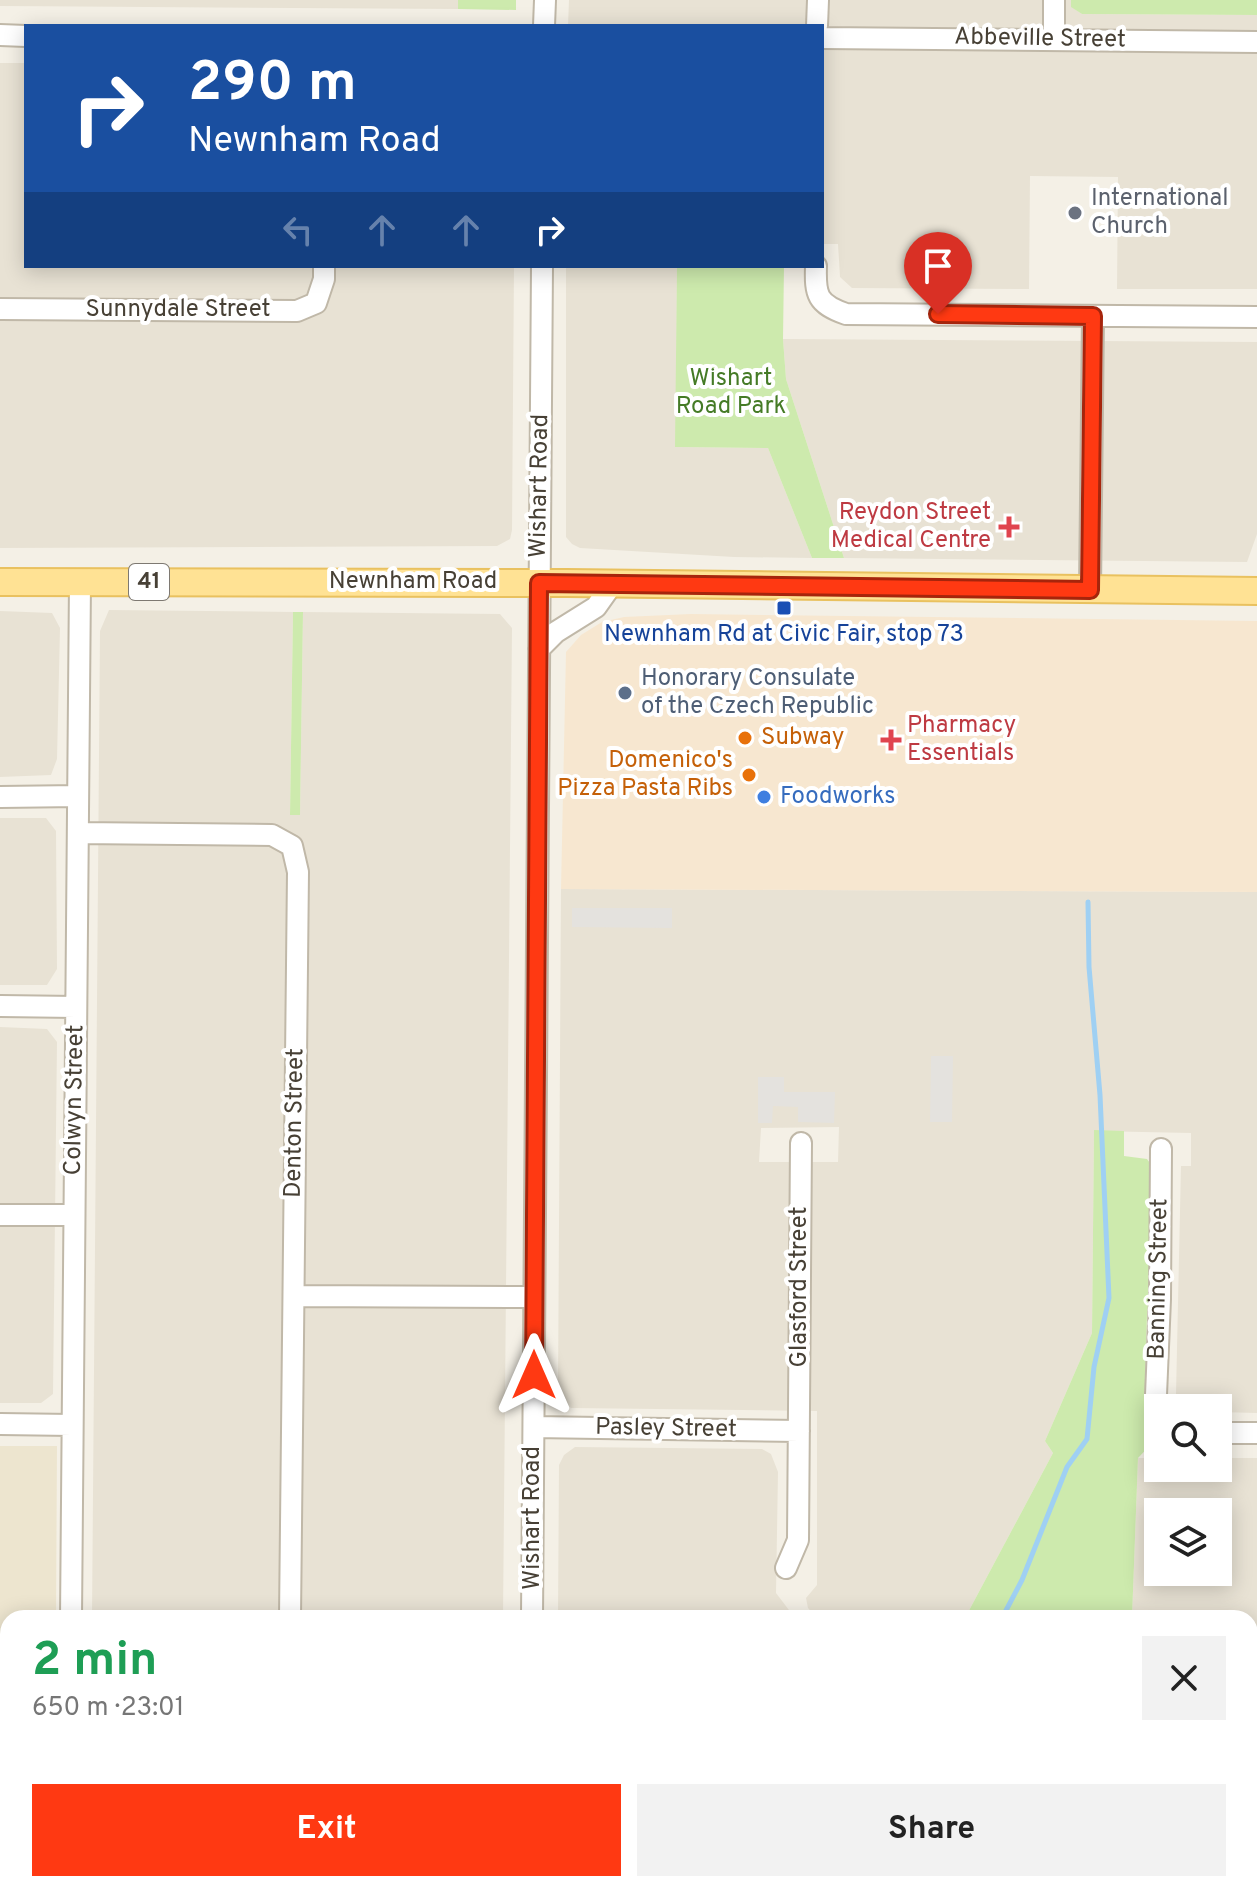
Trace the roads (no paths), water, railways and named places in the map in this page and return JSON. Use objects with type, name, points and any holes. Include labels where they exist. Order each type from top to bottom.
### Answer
[{"type":"main road","name":"Newnham Road","points":[[0,582],[613,583],[1257,591]]},
{"type":"street","points":[[544,24],[545,0]]},
{"type":"street","points":[[817,24],[818,0]]},
{"type":"street","points":[[1054,0],[1054,38]]},
{"type":"street","points":[[0,35],[24,36]]},
{"type":"street","name":"Abbeville Street","points":[[824,38],[1257,42]]},
{"type":"street","name":"Sunnydale Street","points":[[0,309],[297,311],[316,303],[324,279],[324,268]]},
{"type":"street","name":"Wishart Road","points":[[532,1610],[542,268]]},
{"type":"street","points":[[816,268],[815,289],[826,307],[846,314],[1257,317]]},
{"type":"street","points":[[1090,590],[1093,316]]},
{"type":"street","name":"Colwyn Street","points":[[71,1610],[80,582]]},
{"type":"street","points":[[539,649],[556,632],[596,607],[613,583]]},
{"type":"street","points":[[0,797],[78,796]]},
{"type":"street","name":"Denton Street","points":[[78,833],[272,835],[292,846],[298,872],[290,1610]]},
{"type":"street","points":[[0,1006],[76,1007]]},
{"type":"street","name":"Glasford Street","points":[[786,1568],[798,1540],[801,1143]]},
{"type":"street","name":"Banning Street","points":[[1157,1394],[1161,1149]]},
{"type":"street","points":[[0,1215],[74,1215]]},
{"type":"street","points":[[294,1296],[534,1297]]},
{"type":"street","points":[[0,1424],[72,1425]]},
{"type":"street","name":"Pasley Street","points":[[534,1427],[799,1431]]},
{"type":"street","points":[[1232,1433],[1257,1433]]},
{"type":"waterway","points":[[1006,1610],[1022,1580],[1067,1467],[1087,1439],[1094,1367],[1109,1298],[1100,1095],[1089,967],[1088,902]]},
{"type":"place","name":"International Church","points":[[1075,213]]},
{"type":"place","name":"Reydon Street Medical Centre","points":[[1009,527]]},
{"type":"place","name":"Newnham Rd at Civic Fair, stop 73","points":[[784,608]]},
{"type":"place","name":"Honorary Consulate of the Czech Republic","points":[[625,693]]},
{"type":"place","name":"Subway","points":[[745,738]]},
{"type":"place","name":"Pharmacy Essentials","points":[[891,740]]},
{"type":"place","name":"Domenico's Pizza Pasta Ribs","points":[[749,775]]},
{"type":"place","name":"Foodworks","points":[[764,797]]},
{"type":"park label","name":"Wishart Road Park","points":[[731,393]]}]
